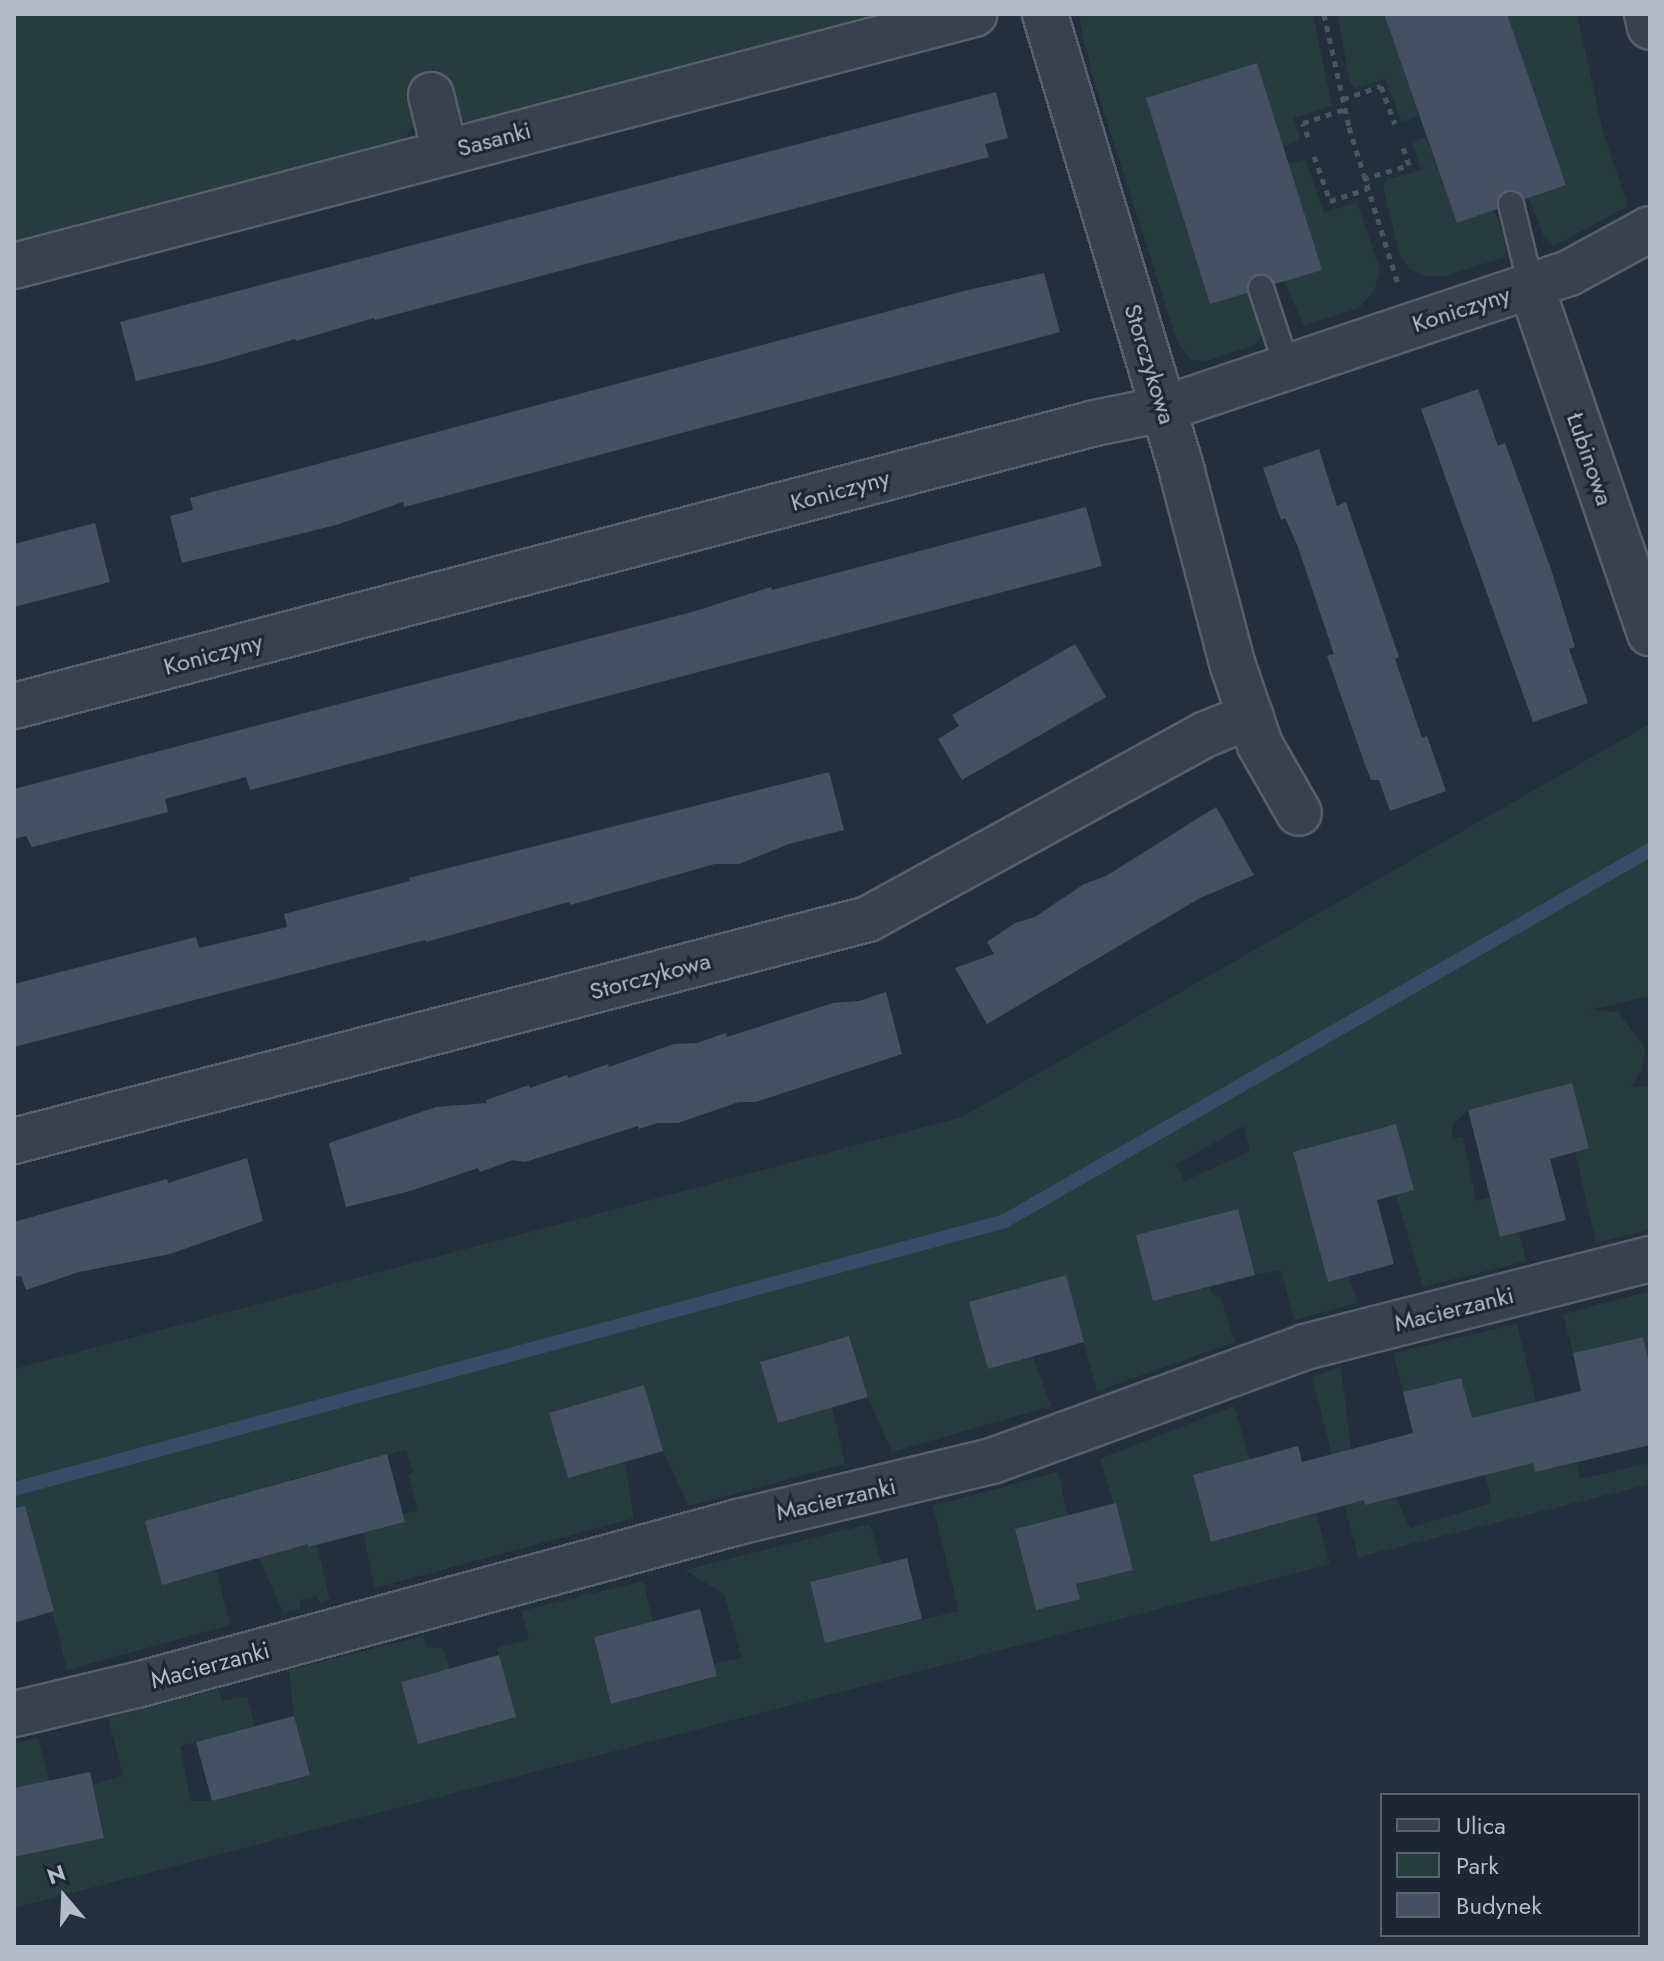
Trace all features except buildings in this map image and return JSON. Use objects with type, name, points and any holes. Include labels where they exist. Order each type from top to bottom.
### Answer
[{"type":"street","name":"Sasanki","points":[[14,266],[974,14]]},
{"type":"street","name":"Storczykowa","points":[[1045,14],[1163,409],[1250,716],[1260,745],[1299,813]]},
{"type":"street","points":[[1647,14],[1650,27]]},
{"type":"street","points":[[431,95],[445,152]]},
{"type":"street","name":"Koniczyny","points":[[14,706],[1080,427],[1163,409],[1569,273],[1650,229]]},
{"type":"street","name":"Łubinowa","points":[[1531,286],[1650,633]]},
{"type":"street","name":"Storczykowa","points":[[14,1141],[868,919],[1206,734],[1250,716]]},
{"type":"street","name":"Macierzanki","points":[[14,1714],[137,1685],[738,1522],[992,1461],[1305,1347],[1650,1259]]},
{"type":"lane","points":[[1511,204],[1531,286]]},
{"type":"lane","points":[[1261,288],[1287,367]]},
{"type":"path","points":[[1324,14],[1363,179],[1399,287]]},
{"type":"path","points":[[1343,99],[1381,86],[1395,124]]},
{"type":"path","points":[[1308,137],[1303,123],[1345,109]]},
{"type":"path","points":[[1363,179],[1409,165],[1402,145]]},
{"type":"path","points":[[1314,156],[1330,201],[1367,189]]},
{"type":"green space","points":[[14,14],[899,14],[488,124],[465,121],[424,108],[408,134],[395,144],[14,246]]},
{"type":"green space","points":[[1078,14],[1313,14],[1332,106],[1294,118],[1300,140],[1283,146],[1210,304],[1250,292],[1261,335],[1256,345],[1207,361],[1192,360],[1178,344],[1094,81]]},
{"type":"green space","points":[[1337,14],[1401,14],[1386,20],[1419,116],[1402,122],[1385,79],[1355,88],[1350,82]]},
{"type":"green space","points":[[1507,14],[1577,14],[1603,132],[1628,206],[1554,246],[1544,237],[1529,198],[1566,184]]},
{"type":"green space","points":[[1426,137],[1457,223],[1494,210],[1506,241],[1505,257],[1446,276],[1426,276],[1410,269],[1400,256],[1383,187],[1386,180],[1421,170],[1412,142]]},
{"type":"green space","points":[[1305,159],[1324,213],[1357,202],[1380,270],[1374,291],[1359,308],[1304,326],[1284,281],[1288,164]]},
{"type":"green space","points":[[1650,724],[1650,996],[1589,1010],[1618,1012],[1645,1049],[1642,1070],[1631,1088],[1650,1085],[1650,1230],[1596,1243],[1575,1152],[1589,1147],[1572,1084],[1468,1110],[1452,1126],[1453,1139],[1463,1137],[1476,1201],[1491,1197],[1519,1232],[1526,1261],[1423,1287],[1396,1195],[1414,1190],[1396,1124],[1293,1152],[1328,1281],[1349,1276],[1357,1303],[1294,1320],[1281,1270],[1255,1275],[1238,1209],[1137,1235],[1153,1301],[1210,1287],[1213,1296],[1220,1295],[1235,1342],[1097,1391],[1065,1276],[970,1302],[988,1369],[1033,1357],[1051,1406],[892,1452],[868,1397],[850,1336],[761,1361],[778,1423],[832,1407],[845,1464],[689,1506],[663,1451],[644,1386],[549,1413],[568,1478],[625,1462],[634,1518],[375,1588],[363,1533],[405,1522],[403,1514],[418,1511],[408,1475],[413,1472],[406,1450],[291,1479],[308,1547],[317,1545],[330,1600],[320,1603],[316,1596],[299,1600],[301,1609],[283,1613],[259,1558],[241,1494],[145,1521],[162,1584],[216,1570],[230,1625],[67,1670],[36,1545],[14,1550],[14,1369],[962,1117]],"holes":[[[1244,1126],[1250,1151],[1185,1181],[1175,1165]]]},
{"type":"green space","points":[[1650,1291],[1650,1366],[1643,1337],[1573,1353],[1563,1314]]},
{"type":"green space","points":[[1517,1324],[1536,1402],[1519,1407],[1535,1472],[1577,1463],[1580,1479],[1650,1463],[1650,1484],[1358,1557],[1312,1377],[1341,1366],[1351,1449],[1365,1505],[1396,1498],[1410,1528],[1492,1503],[1461,1378],[1403,1392],[1393,1353]]},
{"type":"green space","points":[[1234,1406],[1250,1460],[1193,1476],[1211,1542],[1316,1513],[1330,1564],[14,1908],[14,1857],[104,1838],[93,1784],[123,1776],[108,1718],[219,1689],[222,1701],[247,1696],[255,1726],[180,1746],[191,1801],[212,1801],[310,1775],[294,1716],[289,1670],[423,1636],[426,1647],[443,1648],[450,1669],[401,1682],[418,1743],[516,1717],[497,1648],[529,1639],[521,1611],[643,1581],[653,1622],[594,1637],[612,1704],[717,1676],[714,1664],[742,1658],[724,1594],[685,1570],[870,1524],[882,1565],[810,1583],[825,1643],[959,1611],[933,1506],[1058,1472],[1068,1516],[1016,1529],[1080,1598],[1076,1584],[1133,1569],[1100,1459]]},
{"type":"green space","points":[[38,1738],[50,1781],[14,1788],[14,1744]]},
{"type":"waterway","points":[[14,1489],[1005,1221],[1650,850]]}]
